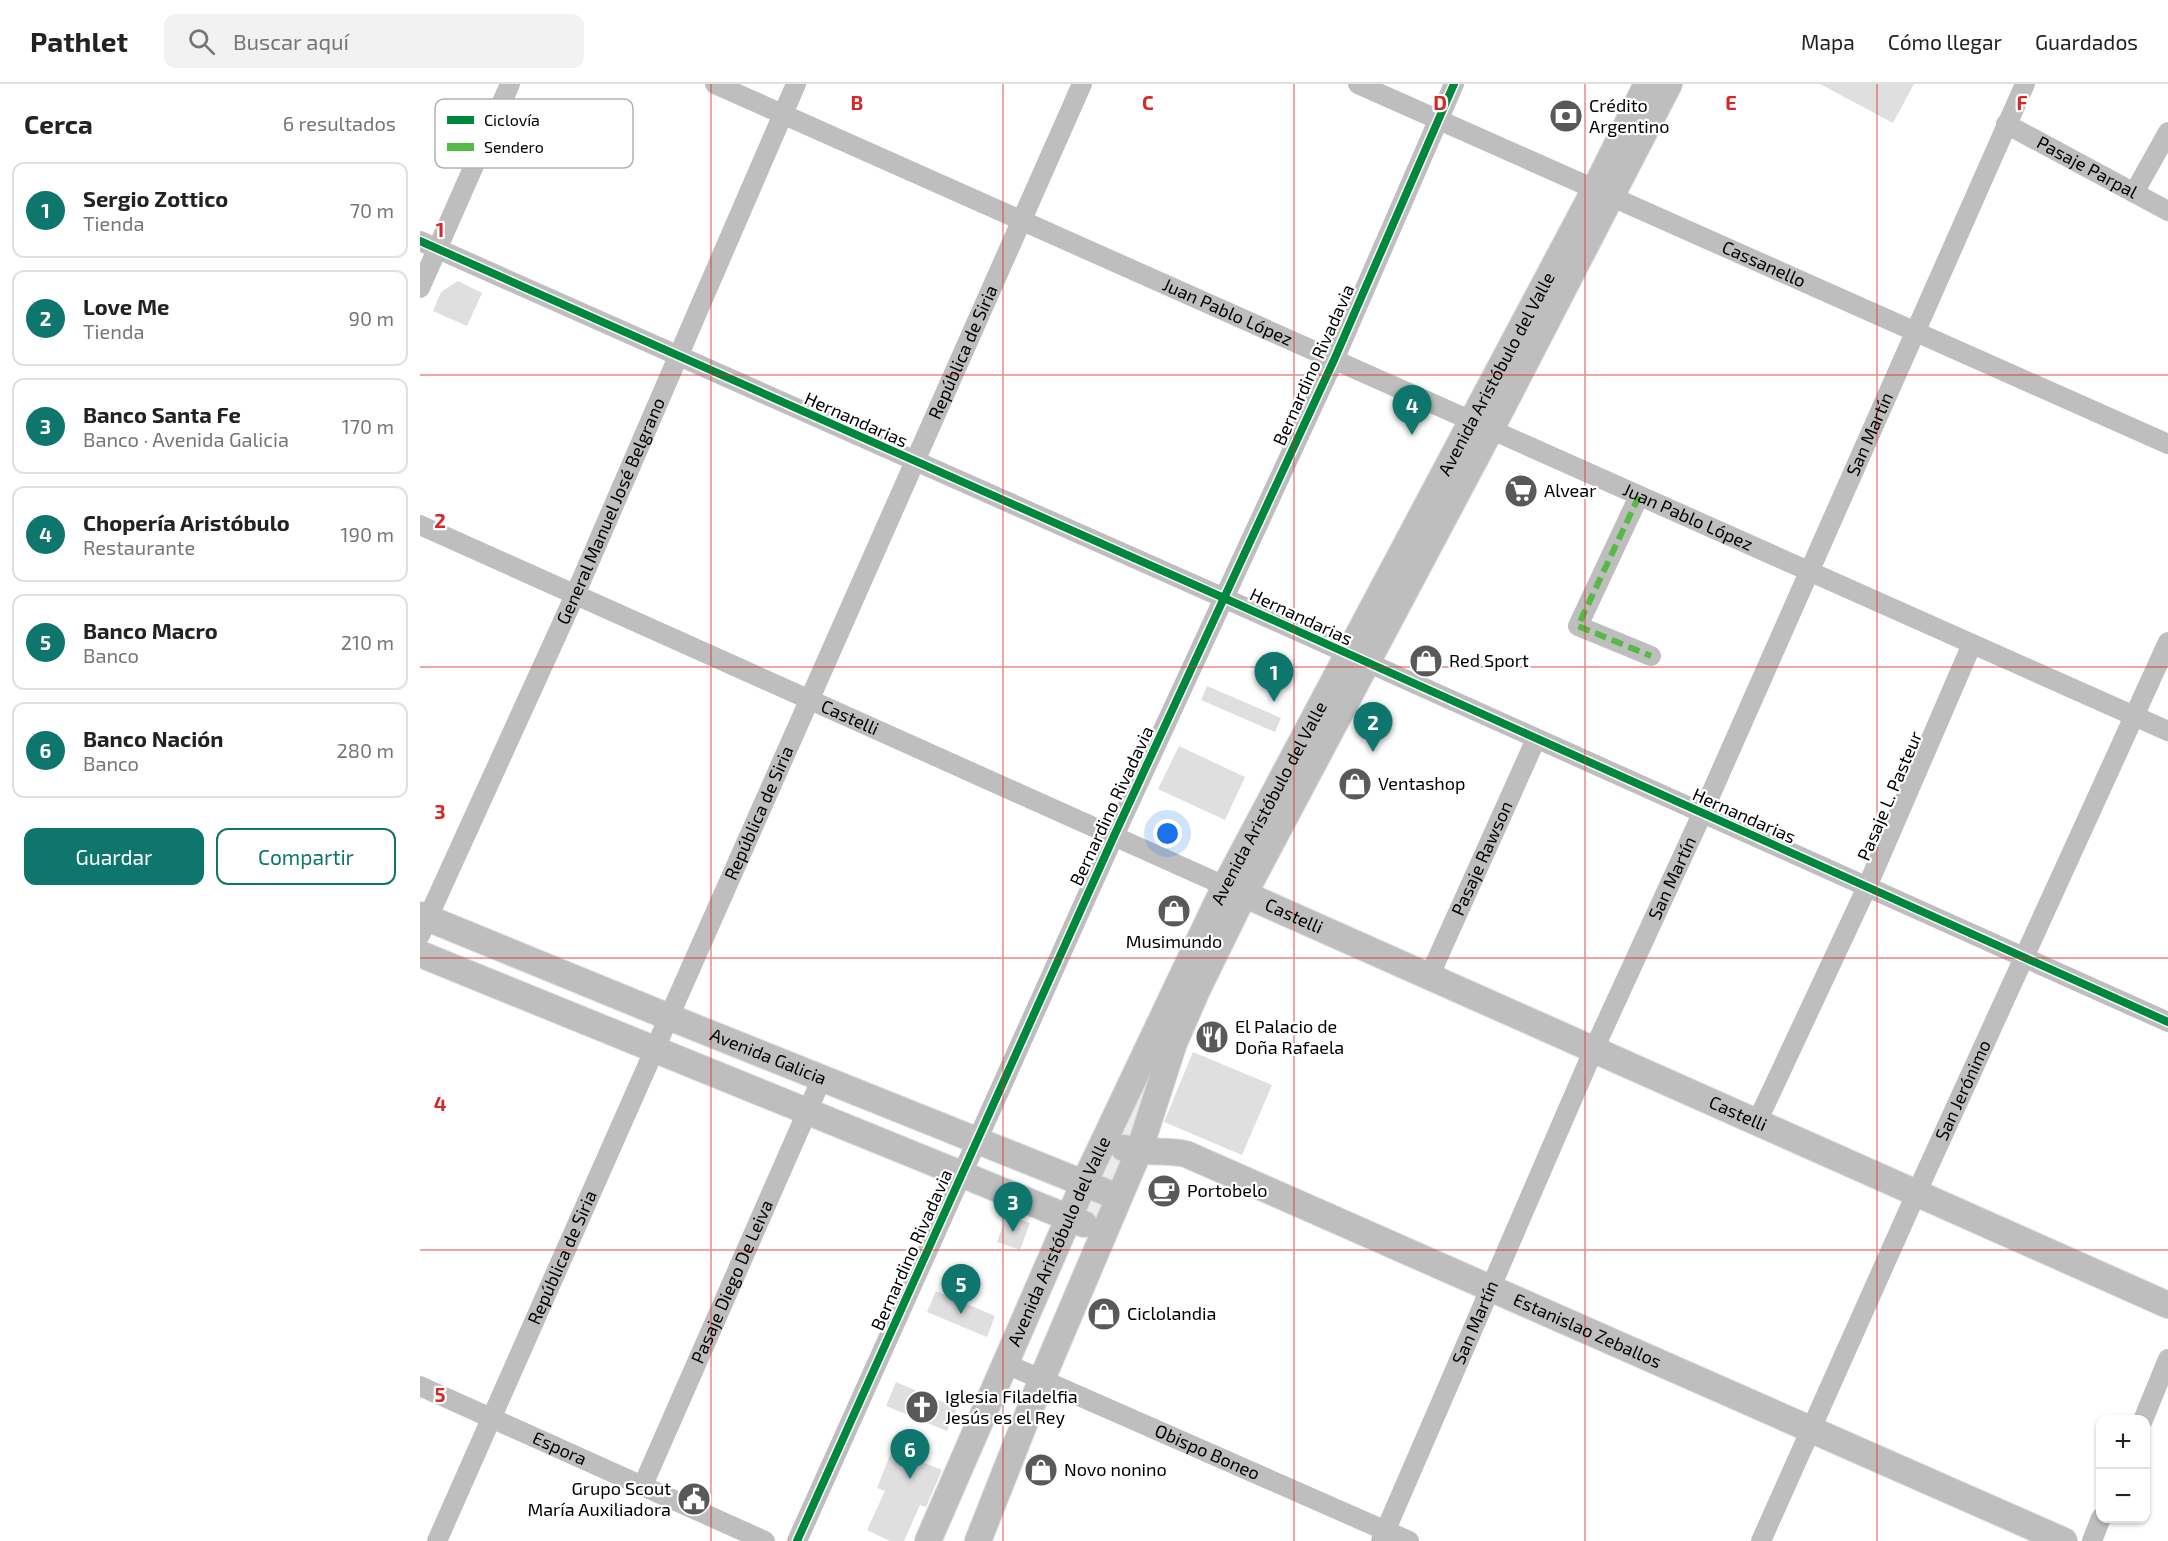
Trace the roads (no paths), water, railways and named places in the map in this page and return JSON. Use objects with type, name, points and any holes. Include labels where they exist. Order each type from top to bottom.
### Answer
[{"type":"main road","name":"Avenida Aristóbulo del Valle","points":[[1603,193],[1647,84]]},
{"type":"main road","name":"Avenida Aristóbulo del Valle","points":[[928,1541],[1004,1363],[1107,1135],[1603,193],[1669,84]]},
{"type":"main road","name":"Avenida Aristóbulo del Valle","points":[[978,1541],[1042,1379],[1139,1151],[1184,1015],[1234,890]]},
{"type":"main road","name":"Castelli","points":[[1234,890],[2168,1305]]},
{"type":"main road","name":"Avenida Galicia","points":[[422,922],[669,1017],[1118,1197]]},
{"type":"main road","name":"Avenida Galicia","points":[[420,954],[1103,1232]]},
{"type":"main road","name":"Estanislao Zeballos","points":[[1107,1135],[1122,1147],[1139,1151],[1186,1154],[2064,1541]]},
{"type":"street","points":[[502,99],[510,84]]},
{"type":"street","name":"Juan Pablo López","points":[[715,84],[2168,731]]},
{"type":"street","name":"General Manuel José Belgrano","points":[[422,922],[574,595],[680,356],[796,84]]},
{"type":"street","name":"República de Siria","points":[[437,1541],[1082,84]]},
{"type":"street","name":"Cassanello","points":[[1358,84],[2168,444]]},
{"type":"street","name":"Bernardino Rivadavia","points":[[797,1541],[1114,836],[1334,360],[1454,84]]},
{"type":"street","name":"San Martín","points":[[1383,1536],[1594,1049],[1810,573],[2025,84]]},
{"type":"street","name":"Pasaje Parpal","points":[[2006,124],[2168,211]]},
{"type":"street","points":[[2134,193],[2168,132]]},
{"type":"street","points":[[420,288],[429,245],[468,168]]},
{"type":"street","name":"Hernandarias","points":[[429,245],[1224,598],[1702,814],[2167,1019]]},
{"type":"street","points":[[1639,496],[1578,626],[1651,656]]},
{"type":"street","name":"Castelli","points":[[420,525],[1234,890]]},
{"type":"street","name":"San Jerónimo","points":[[1761,1541],[1916,1194],[2168,642]]},
{"type":"street","name":"Pasaje L. Pasteur","points":[[1757,1122],[1867,887],[1972,644]]},
{"type":"street","name":"Pasaje Rawson","points":[[1430,977],[1536,739]]},
{"type":"street","name":"Pasaje Diego De Leiva","points":[[644,1485],[822,1078]]},
{"type":"street","points":[[2145,1415],[2168,1359]]},
{"type":"street","name":"Obispo Boneo","points":[[1004,1363],[1383,1536],[1409,1541]]},
{"type":"street","name":"Espora","points":[[420,1386],[765,1541]]},
{"type":"street","points":[[2092,1541],[2099,1523]]},
{"type":"place","name":"Crédito Argentino","points":[[1566,116]]},
{"type":"place","name":"Chopería Aristóbulo","points":[[1412,435]]},
{"type":"place","name":"Alvear","points":[[1521,491]]},
{"type":"place","name":"Red Sport","points":[[1426,661]]},
{"type":"place","name":"Sergio Zottico","points":[[1274,702]]},
{"type":"place","name":"Love Me","points":[[1373,752]]},
{"type":"place","name":"Ventashop","points":[[1355,784]]},
{"type":"place","name":"Musimundo","points":[[1174,911]]},
{"type":"place","name":"El Palacio de Doña Rafaela","points":[[1212,1037]]},
{"type":"place","name":"Portobelo","points":[[1164,1191]]},
{"type":"place","name":"Banco Santa Fe","points":[[1013,1232]]},
{"type":"place","name":"Banco Macro","points":[[961,1314]]},
{"type":"place","name":"Ciclolandia","points":[[1104,1314]]},
{"type":"place","name":"Iglesia Filadelfia Jesús es el Rey","points":[[922,1407]]},
{"type":"place","name":"Novo nonino","points":[[1041,1470]]},
{"type":"place","name":"Banco Nación","points":[[910,1479]]},
{"type":"place","name":"Grupo Scout María Auxiliadora","points":[[694,1499]]}]
